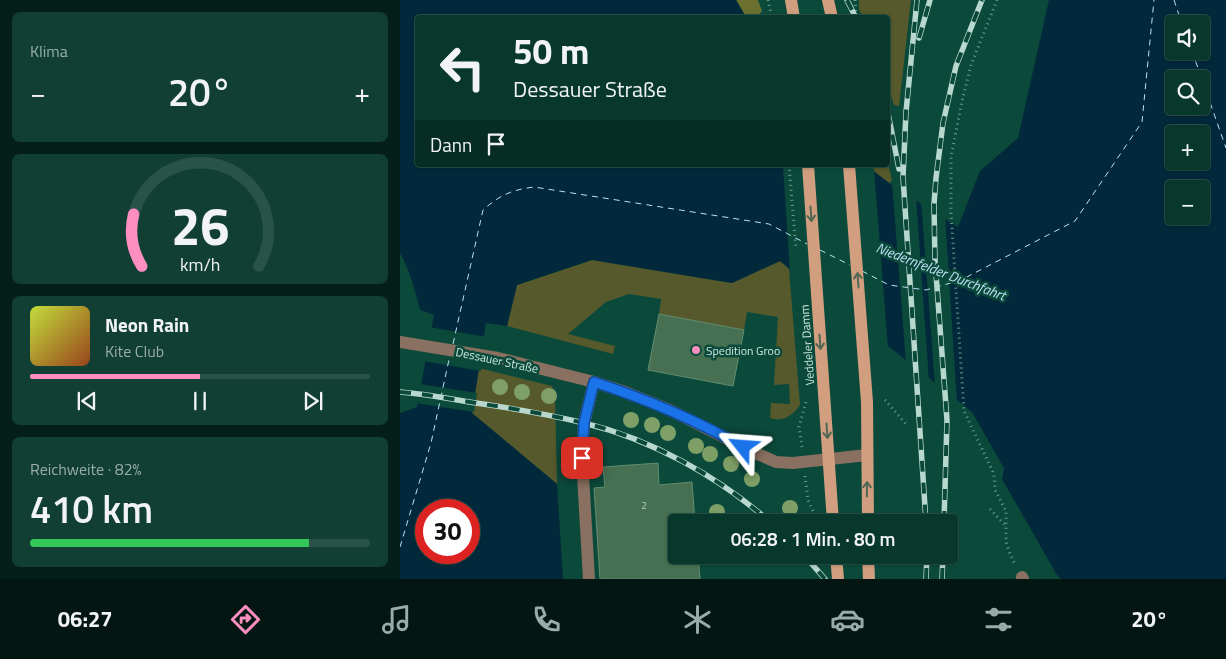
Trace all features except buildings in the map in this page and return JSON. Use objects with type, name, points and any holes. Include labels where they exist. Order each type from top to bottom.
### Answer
[{"type":"main road","points":[[791,0],[794,15]]},
{"type":"main road","points":[[828,0],[831,15]]},
{"type":"main road","name":"Veddeler Damm","points":[[808,167],[833,514]]},
{"type":"main road","points":[[849,167],[867,402],[868,514]]},
{"type":"main road","points":[[837,564],[838,579]]},
{"type":"main road","points":[[868,564],[869,579]]},
{"type":"street","name":"Dessauer Straße","points":[[400,342],[498,358],[594,382],[670,410],[776,462],[785,464],[867,455]]},
{"type":"street","points":[[589,579],[582,458],[584,423],[594,382]]},
{"type":"path","points":[[768,0],[771,15]]},
{"type":"path","points":[[855,0],[856,15]]},
{"type":"path","points":[[997,0],[971,65],[962,101],[951,157],[951,213],[964,410],[994,474],[995,490],[1006,511],[1006,542],[1010,554],[1023,578]]},
{"type":"path","points":[[789,167],[796,250]]},
{"type":"path","points":[[885,401],[907,425]]},
{"type":"path","points":[[799,427],[807,405]]},
{"type":"path","points":[[806,490],[814,514]]},
{"type":"path","points":[[990,509],[1006,525]]},
{"type":"green space","points":[[736,0],[758,0],[762,11],[759,15],[745,15]]},
{"type":"green space","points":[[859,0],[911,0],[899,106],[894,105],[890,93],[890,15],[862,15],[859,9]]},
{"type":"green space","points":[[870,167],[889,167],[892,181],[889,183],[870,169]]},
{"type":"green space","points":[[592,260],[732,283],[780,261],[789,269],[800,405],[784,419],[770,418],[771,403],[790,404],[789,384],[774,385],[778,317],[747,312],[744,330],[659,314],[661,299],[629,294],[606,302],[568,334],[615,346],[613,354],[507,326],[517,285]]},
{"type":"green space","points":[[479,368],[552,386],[555,397],[557,484],[472,413]]},
{"type":"water","name":"Niedernfelder Durchfahrt","points":[[400,0],[736,0],[745,15],[415,15],[415,167],[869,167],[889,183],[958,227],[980,171],[1018,138],[1049,0],[1226,0],[1226,579],[1061,579],[1002,479],[1004,468],[972,412],[780,261],[732,283],[592,260],[517,285],[507,326],[486,323],[472,413],[557,484],[563,579],[400,579],[400,413],[417,407],[434,315],[420,310],[409,273],[400,253]]},
{"type":"pier","points":[[783,167],[872,167],[874,169],[888,349],[790,272]]},
{"type":"pier","points":[[892,182],[916,197],[929,381],[906,363]]},
{"type":"pier","points":[[921,200],[945,215],[957,403],[935,386]]},
{"type":"pier","points":[[429,327],[486,337],[481,371],[423,361]]},
{"type":"pier","points":[[419,384],[477,393],[474,412],[415,403]]},
{"type":"ferry route","points":[[862,271],[889,285],[926,290],[961,280],[1075,221],[1142,122],[1154,0]]},
{"type":"ferry route","points":[[1174,0],[1179,15]]},
{"type":"ferry route","points":[[1195,60],[1226,148]]},
{"type":"ferry route","points":[[453,344],[483,210],[495,200],[519,190],[534,187],[769,224],[807,244]]},
{"type":"ferry route","points":[[820,250],[850,265]]},
{"type":"ferry route","points":[[400,547],[431,443],[450,355]]},
{"type":"railway","points":[[847,0],[854,15]]},
{"type":"railway","points":[[917,0],[906,112],[903,177],[925,514]]},
{"type":"railway","points":[[919,38],[930,0]]},
{"type":"railway","points":[[944,514],[947,420],[935,261],[934,204],[943,123],[956,66],[982,0]]},
{"type":"railway","points":[[890,123],[899,169]]},
{"type":"railway","points":[[400,392],[533,412],[609,430],[659,449],[683,462],[729,490],[761,514]]},
{"type":"railway","points":[[812,564],[825,579]]},
{"type":"railway","points":[[926,579],[927,564]]},
{"type":"railway","points":[[942,579],[943,564]]},
{"type":"place","name":"Spedition Groo","points":[[696,350]]},
{"type":"route","points":[[582,458],[584,423],[594,382],[670,410],[743,447]]}]
